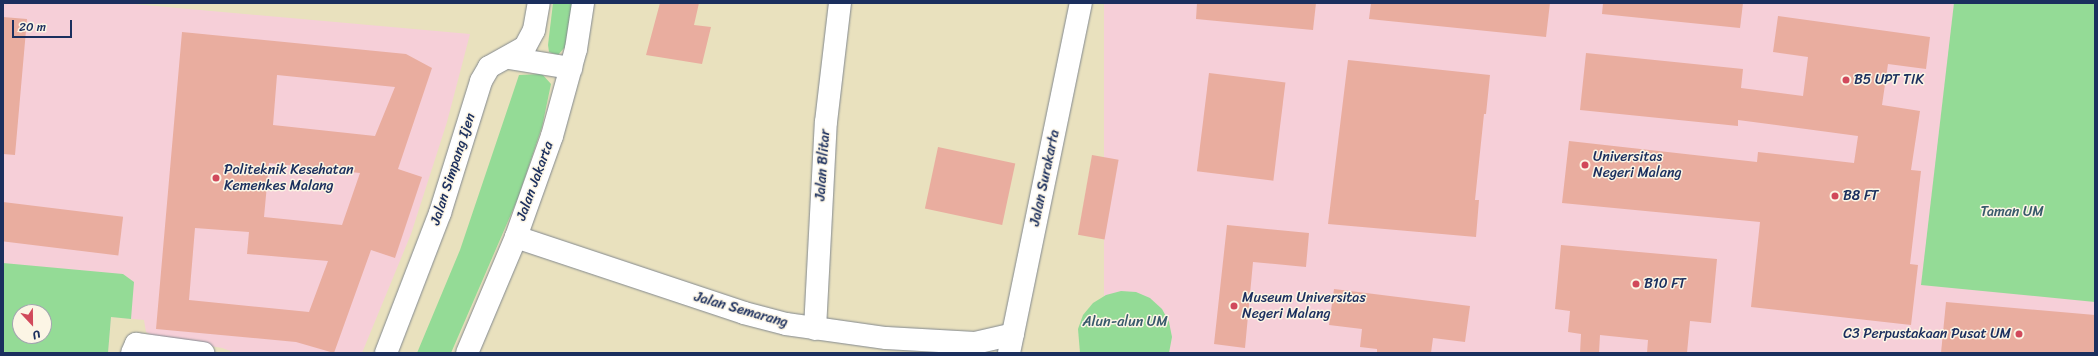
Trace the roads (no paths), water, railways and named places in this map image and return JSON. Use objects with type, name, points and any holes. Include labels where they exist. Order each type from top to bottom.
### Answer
[{"type":"street","name":"Jalan Simpang Ijen","points":[[386,353],[440,213],[481,82],[489,68],[509,58],[525,47],[534,30],[539,3]]},
{"type":"street","name":"Jalan Jakarta","points":[[467,353],[516,238],[552,136],[571,68],[583,3]]},
{"type":"street","name":"Jalan Blitar","points":[[815,329],[826,115],[840,3]]},
{"type":"street","name":"Jalan Surakarta","points":[[1011,343],[1081,3]]},
{"type":"street","points":[[509,58],[571,68]]},
{"type":"street","name":"Jalan Semarang","points":[[516,238],[744,313],[786,324],[886,338],[984,348],[1011,343]]},
{"type":"street","points":[[132,353],[136,344],[203,353]]},
{"type":"place","name":"B5 UPT TIK","points":[[1846,80]]},
{"type":"place","name":"Universitas Negeri Malang","points":[[1585,165]]},
{"type":"place","name":"Politeknik Kesehatan Kemenkes Malang","points":[[216,178]]},
{"type":"place","name":"B8 FT","points":[[1835,196]]},
{"type":"place","name":"B10 FT","points":[[1636,284]]},
{"type":"place","name":"Museum Universitas Negeri Malang","points":[[1234,306]]},
{"type":"place","name":"C3 Perpustakaan Pusat UM","points":[[2019,334]]},
{"type":"park label","name":"Taman UM","points":[[2012,212]]},
{"type":"park label","name":"Alun-alun UM","points":[[1125,322]]}]
